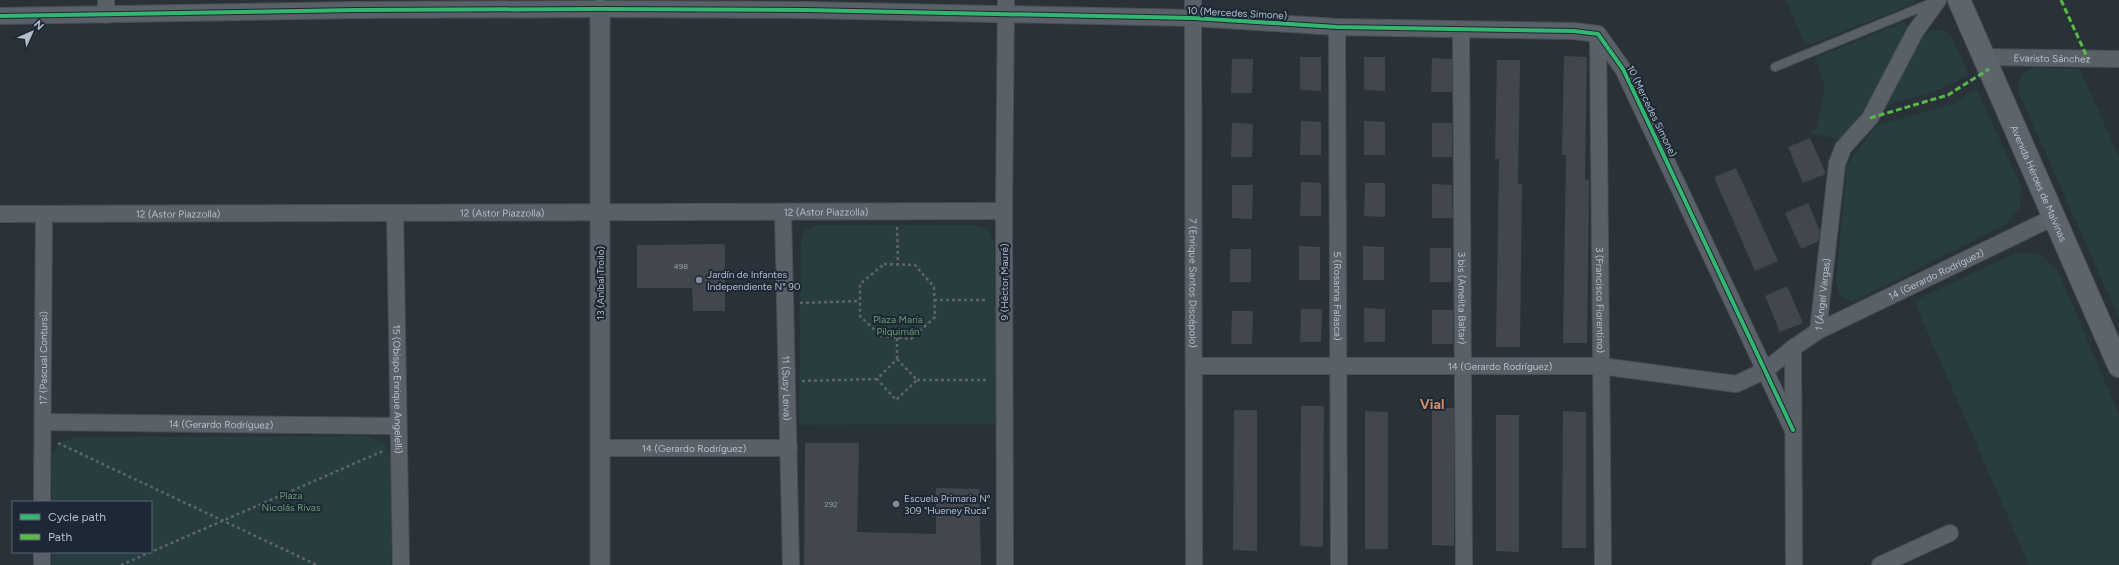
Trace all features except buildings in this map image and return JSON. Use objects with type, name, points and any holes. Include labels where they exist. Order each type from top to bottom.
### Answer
[{"type":"main road","name":"Avenida Héroes de Malvinas","points":[[1959,0],[2119,366]]},
{"type":"street","name":"7 (Enrique Santos Discépolo)","points":[[1193,0],[1194,565]]},
{"type":"street","name":"1 (Ángel Vargas)","points":[[1793,348],[1818,331],[1836,164],[1843,148],[1870,118],[1915,32],[1938,0]]},
{"type":"street","name":"10 (Mercedes Simone)","points":[[0,16],[106,7],[600,4],[1006,7],[1337,27],[1574,31],[1598,34],[1623,69],[1793,430]]},
{"type":"street","name":"13 (Aníbal Troilo)","points":[[600,4],[600,565]]},
{"type":"street","name":"9 (Héctor Mauré)","points":[[1005,565],[1004,211],[1006,7]]},
{"type":"street","name":"5 (Rosanna Falasca)","points":[[1337,27],[1339,565]]},
{"type":"street","name":"3 bis (Amelita Baltar)","points":[[1461,30],[1464,565]]},
{"type":"street","name":"3 (Francisco Fiorentino)","points":[[1598,34],[1603,565]]},
{"type":"street","name":"Evaristo Sánchez","points":[[1984,57],[2119,59]]},
{"type":"street","name":"12 (Astor Piazzolla)","points":[[0,214],[1004,211]]},
{"type":"street","name":"11 (Susy Leiva)","points":[[783,212],[791,565]]},
{"type":"street","name":"15 (Obispo Enrique Angelelli)","points":[[395,213],[401,565]]},
{"type":"street","name":"17 (Pascual Contursi)","points":[[42,501],[44,214]]},
{"type":"street","name":"14 (Gerardo Rodríguez)","points":[[1818,331],[2054,216]]},
{"type":"street","name":"14 (Gerardo Rodríguez)","points":[[1194,366],[1601,366],[1736,384],[1766,370],[1793,348]]},
{"type":"street","points":[[1793,348],[1794,565]]},
{"type":"street","name":"14 (Gerardo Rodríguez)","points":[[43,429],[398,426]]},
{"type":"street","name":"14 (Gerardo Rodríguez)","points":[[600,448],[789,448]]},
{"type":"street","points":[[1880,565],[1950,533]]},
{"type":"street","points":[[42,553],[42,565]]},
{"type":"lane","points":[[1775,67],[1938,0]]},
{"type":"path","points":[[895,211],[898,265]]},
{"type":"path","points":[[884,264],[915,265],[934,288],[934,300],[935,317],[911,339],[881,336],[860,316],[860,284],[884,264]]},
{"type":"path","points":[[934,300],[1004,300]]},
{"type":"path","points":[[785,304],[860,301]]},
{"type":"path","points":[[897,338],[897,359],[917,380]]},
{"type":"path","points":[[787,382],[877,379],[897,359]]},
{"type":"path","points":[[877,379],[896,400],[917,380],[1004,380]]},
{"type":"path","points":[[43,429],[317,565]]},
{"type":"path","points":[[152,552],[399,445]]},
{"type":"path","points":[[122,565],[150,553]]},
{"type":"green space","points":[[1786,0],[1915,0],[1913,4],[1806,46]]},
{"type":"green space","points":[[1904,22],[1908,29],[1869,102],[1850,129],[1839,140],[1809,132],[1817,128],[1825,86],[1815,58]]},
{"type":"green space","points":[[1933,30],[1945,31],[1953,39],[1969,75],[1941,89],[1882,107],[1919,38]]},
{"type":"green space","points":[[2033,68],[2080,69],[2119,157],[2119,318],[2018,91],[2021,75]]},
{"type":"green space","points":[[1976,88],[2021,186],[2020,208],[2005,225],[1854,301],[1842,298],[1836,284],[1847,165],[1877,125],[1951,105]]},
{"type":"green space","name":"Plaza María Pilquimán","points":[[817,225],[976,225],[989,230],[994,242],[996,424],[799,425],[801,240],[805,230]]},
{"type":"green space","points":[[2015,253],[2039,254],[2058,271],[2119,415],[2119,565],[2029,565],[1914,301]]},
{"type":"green space","name":"Plaza Nicolás Rivas","points":[[366,436],[384,442],[391,457],[391,565],[52,565],[52,553],[152,553],[152,501],[52,501],[52,455],[62,441],[79,437]]},
{"type":"marked path","points":[[2061,0],[2088,59]]},
{"type":"marked path","points":[[1870,118],[1948,95],[1989,69]]},
{"type":"cycle path","points":[[0,16],[357,10],[806,10],[1193,18],[1337,27],[1574,31],[1598,34],[1623,69],[1793,430]]},
{"type":"place","name":"Jardín de Infantes Independiente N° 90","points":[[699,280]]},
{"type":"place","name":"Escuela Primaria N° 309 \"Hueney Ruca\"","points":[[896,504]]},
{"type":"district","name":"Vial","points":[[1432,404]]}]
